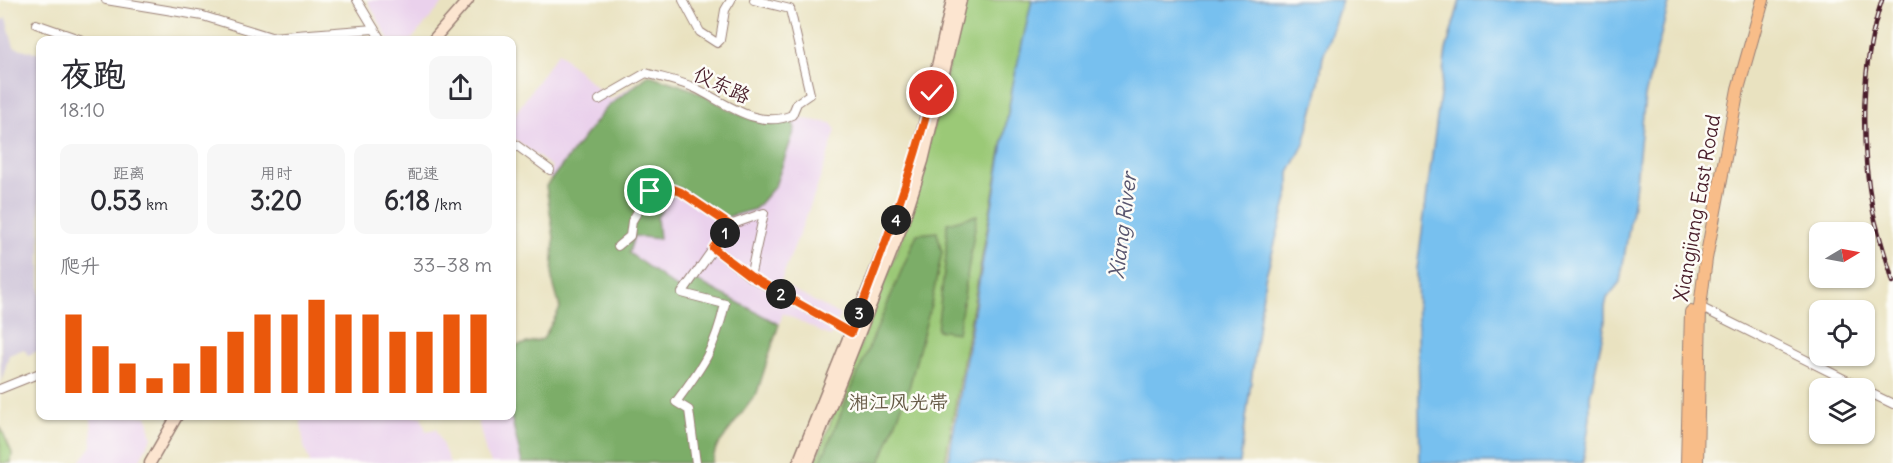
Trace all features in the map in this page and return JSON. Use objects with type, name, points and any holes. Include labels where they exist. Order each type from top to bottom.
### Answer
[{"type":"main road","points":[[439,36],[468,0]]},
{"type":"main road","points":[[798,463],[894,224],[916,159],[952,0]]},
{"type":"main road","points":[[808,463],[902,226],[923,161],[961,0]]},
{"type":"main road","name":"Xiangjiang East Road","points":[[1687,463],[1689,357],[1697,259],[1731,89],[1755,0]]},
{"type":"main road","name":"Xiangjiang East Road","points":[[1697,463],[1700,306],[1706,259],[1738,89],[1763,0]]},
{"type":"main road","points":[[150,463],[175,420]]},
{"type":"street","points":[[106,0],[203,16],[268,36]]},
{"type":"street","points":[[357,0],[378,36]]},
{"type":"street","name":"仪东路","points":[[683,0],[700,32],[717,43],[720,40],[725,10],[731,0]]},
{"type":"street","name":"仪东路","points":[[600,100],[646,73],[692,87],[748,116],[777,122],[792,115],[797,103],[810,94],[790,9],[754,0]]},
{"type":"street","points":[[36,24],[70,36]]},
{"type":"street","points":[[284,36],[374,29]]},
{"type":"street","points":[[516,145],[550,170]]},
{"type":"street","points":[[618,246],[630,236],[632,221],[650,191],[671,188],[681,192],[730,225]]},
{"type":"street","points":[[696,463],[689,410],[676,402],[704,364],[718,337],[725,304],[682,293],[730,225],[764,213],[750,276]]},
{"type":"street","points":[[713,248],[750,276],[851,333]]},
{"type":"street","points":[[1700,306],[1841,378]]},
{"type":"street","points":[[0,389],[36,375]]},
{"type":"street","points":[[1875,395],[1893,404]]},
{"type":"shaded area","points":[[367,0],[446,0],[414,36],[387,36]]},
{"type":"shaded area","points":[[6,18],[14,47],[36,53],[36,352],[28,355],[24,349],[9,355],[1,383],[0,21]]},
{"type":"shaded area","points":[[558,52],[610,100],[649,75],[740,113],[750,121],[775,124],[797,118],[831,123],[836,130],[816,191],[780,283],[840,315],[831,337],[783,313],[757,393],[716,448],[712,463],[491,463],[486,453],[478,420],[516,420],[516,346],[543,339],[560,308],[552,279],[554,238],[546,186],[551,179],[546,176],[552,167],[516,140],[517,111]]},
{"type":"shaded area","points":[[91,420],[148,420],[152,437],[138,463],[79,463],[92,446]]},
{"type":"shaded area","points":[[301,420],[422,420],[426,431],[436,429],[450,463],[310,463],[304,446]]},
{"type":"green space","name":"湘江风光带","points":[[965,0],[1032,0],[1013,84],[945,463],[815,463],[912,211]]},
{"type":"green space","points":[[649,75],[693,90],[752,119],[764,122],[793,122],[795,129],[775,186],[755,209],[727,217],[678,187],[657,217],[659,239],[634,236],[629,253],[681,291],[690,277],[779,324],[757,393],[716,448],[712,463],[522,463],[512,420],[516,420],[516,346],[543,339],[560,308],[552,279],[554,238],[546,186],[607,107]]},
{"type":"green space","points":[[977,215],[958,333],[937,330],[946,256],[947,223]]},
{"type":"green space","points":[[937,232],[942,252],[932,300],[909,388],[880,463],[820,463],[917,234]]},
{"type":"green space","points":[[0,426],[12,453],[11,463],[0,463]]},
{"type":"water","name":"Xiang River","points":[[1032,0],[1342,0],[1323,57],[1317,95],[1304,144],[1289,173],[1289,192],[1265,279],[1240,463],[948,463],[1013,84]]},
{"type":"water","points":[[1460,0],[1670,0],[1645,96],[1635,192],[1620,282],[1607,298],[1605,307],[1605,323],[1590,396],[1590,418],[1583,463],[1420,463],[1417,269],[1446,50]]},
{"type":"railway","points":[[1882,0],[1869,51],[1864,132],[1873,211],[1893,282]]},
{"type":"route","points":[[650,191],[671,188],[681,192],[730,225],[713,248],[750,276],[851,333],[894,224],[916,159],[932,93]]}]
